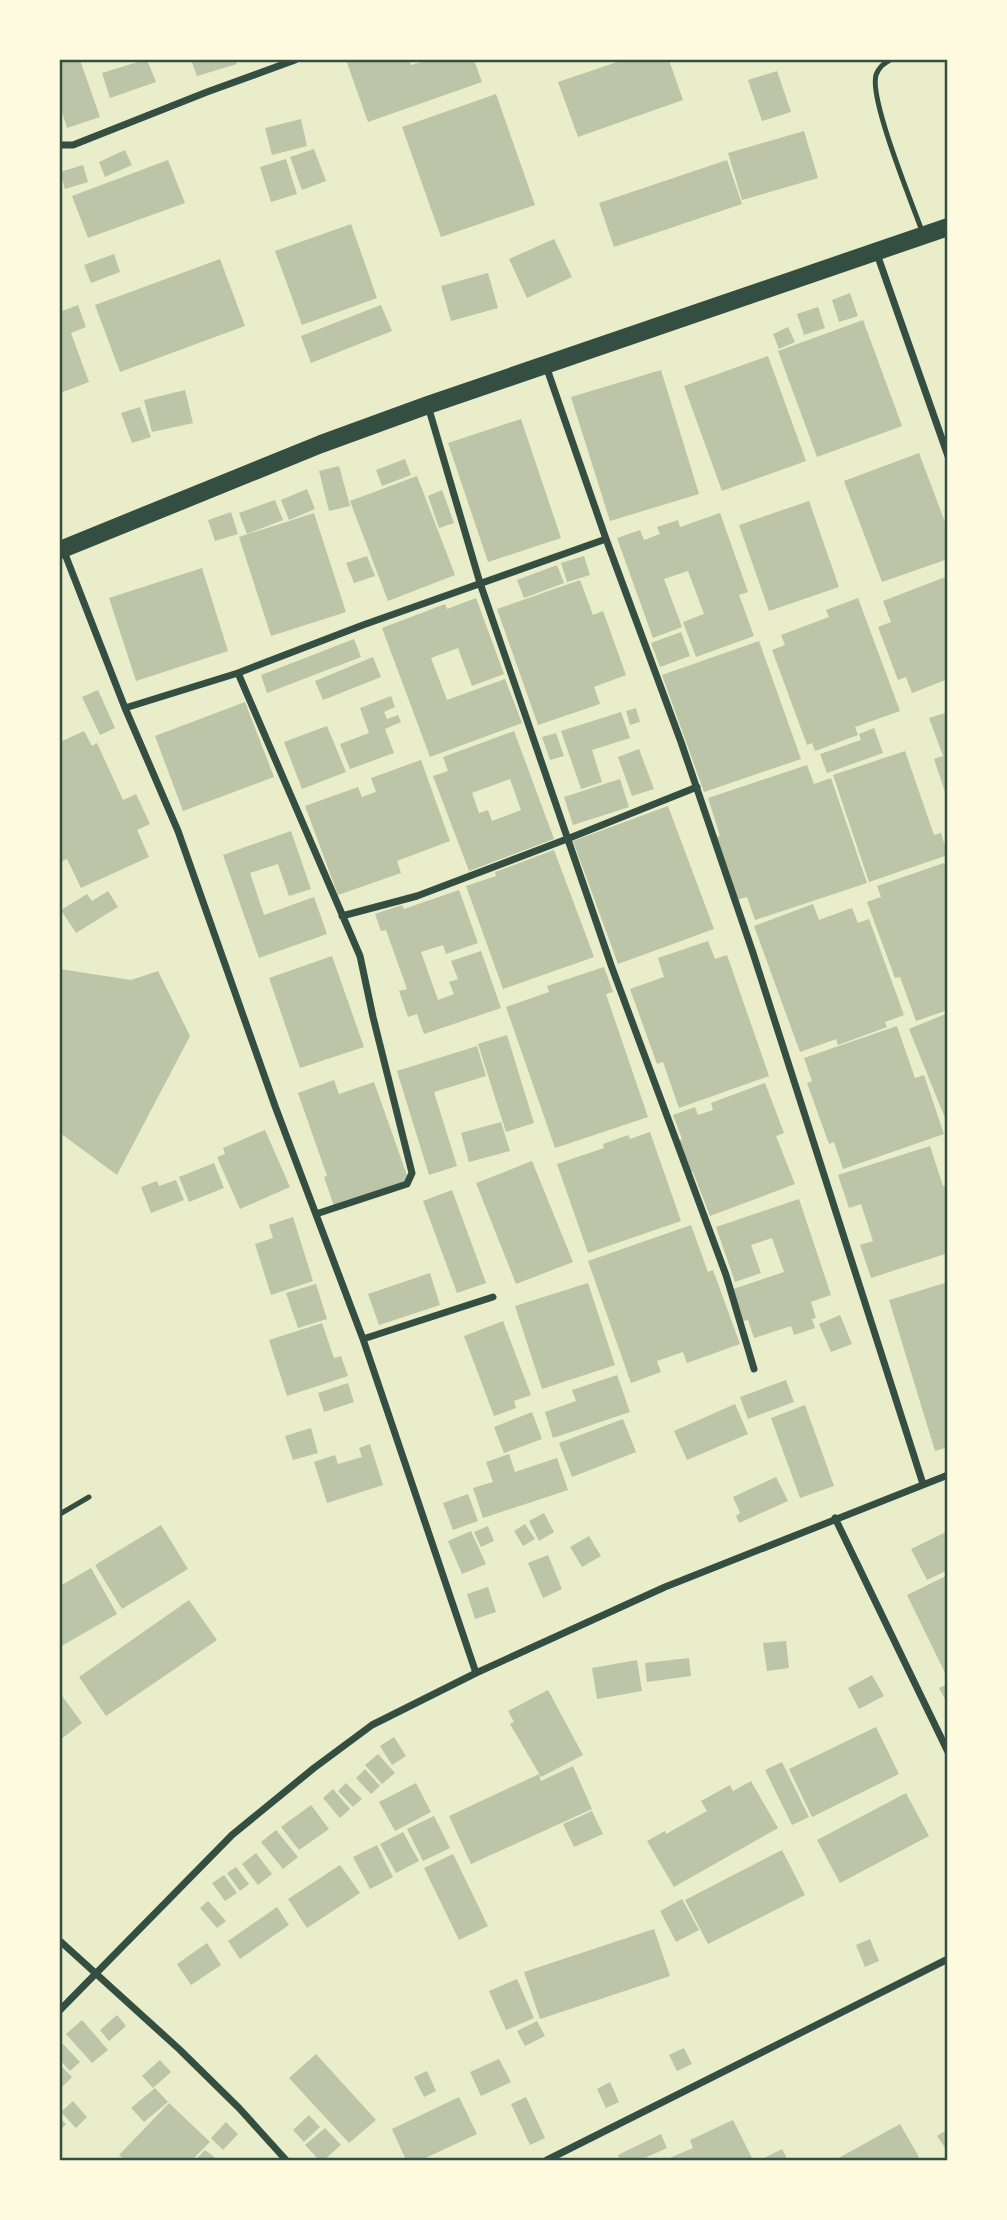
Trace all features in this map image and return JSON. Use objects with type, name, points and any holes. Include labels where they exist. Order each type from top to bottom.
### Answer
[{"type":"main road","points":[[61,549],[321,444],[428,405],[947,227]]},
{"type":"street","points":[[60,145],[73,145],[295,60]]},
{"type":"street","points":[[876,250],[947,456]]},
{"type":"street","points":[[545,365],[697,787],[923,1484]]},
{"type":"street","points":[[428,405],[480,583],[611,965],[726,1275],[754,1369]]},
{"type":"street","points":[[125,708],[238,673],[606,539]]},
{"type":"street","points":[[61,549],[178,831],[362,1339],[476,1673]]},
{"type":"street","points":[[238,673],[359,956],[412,1173],[407,1184],[316,1214]]},
{"type":"street","points":[[342,916],[417,896],[697,787]]},
{"type":"street","points":[[362,1339],[493,1297]]},
{"type":"street","points":[[60,2010],[232,1835],[372,1725],[476,1673],[665,1587],[947,1475]]},
{"type":"street","points":[[835,1518],[947,1752]]},
{"type":"street","points":[[60,1941],[239,2108],[286,2161]]},
{"type":"street","points":[[547,2161],[947,1959]]},
{"type":"lane","points":[[890,60],[881,65],[875,77],[877,106],[923,234]]},
{"type":"lane","points":[[60,1514],[89,1497]]},
{"type":"building","points":[[60,60],[80,60],[100,117],[67,128],[60,106]]},
{"type":"building","points":[[147,60],[156,82],[110,98],[102,73]]},
{"type":"building","points":[[191,60],[235,60],[237,64],[197,76]]},
{"type":"building","points":[[346,60],[409,60],[411,65],[428,60],[474,60],[482,82],[368,122]]},
{"type":"building","points":[[623,60],[669,60],[683,100],[578,137],[558,82]]},
{"type":"building","points":[[777,71],[791,112],[762,121],[748,80]]},
{"type":"building","points":[[496,94],[535,205],[441,237],[402,127]]},
{"type":"building","points":[[301,119],[307,146],[272,155],[265,128]]},
{"type":"building","points":[[804,131],[818,178],[742,200],[728,153]]},
{"type":"building","points":[[314,149],[326,181],[302,190],[290,157]]},
{"type":"building","points":[[125,150],[132,165],[105,177],[99,162]]},
{"type":"building","points":[[286,159],[297,194],[271,202],[260,167]]},
{"type":"building","points":[[168,160],[185,203],[88,238],[72,196]]},
{"type":"building","points":[[727,160],[742,204],[614,247],[599,203]]},
{"type":"building","points":[[83,165],[88,182],[65,189],[60,172]]},
{"type":"building","points":[[351,224],[377,298],[302,325],[275,251]]},
{"type":"building","points":[[554,239],[572,277],[527,298],[509,259]]},
{"type":"building","points":[[114,254],[120,272],[91,283],[84,265]]},
{"type":"building","points":[[220,259],[245,326],[120,372],[95,305]]},
{"type":"building","points":[[488,273],[498,308],[451,321],[441,286]]},
{"type":"building","points":[[850,293],[858,316],[839,322],[832,300]]},
{"type":"building","points":[[60,304],[62,311],[78,305],[86,327],[71,333],[89,382],[60,393]]},
{"type":"building","points":[[381,305],[392,331],[311,363],[301,336]]},
{"type":"building","points":[[818,307],[825,328],[804,335],[797,314]]},
{"type":"building","points":[[863,320],[902,426],[817,457],[778,351]]},
{"type":"building","points":[[788,327],[795,342],[779,349],[773,334]]},
{"type":"building","points":[[768,356],[806,461],[722,491],[684,386]]},
{"type":"building","points":[[661,370],[699,494],[610,521],[571,397]]},
{"type":"building","points":[[185,390],[193,423],[152,432],[144,400]]},
{"type":"building","points":[[140,407],[151,437],[132,443],[121,413]]},
{"type":"building","points":[[521,419],[561,538],[488,562],[448,443]]},
{"type":"building","points":[[919,453],[948,530],[948,559],[882,582],[844,481]]},
{"type":"building","points":[[405,459],[411,475],[382,486],[376,470]]},
{"type":"building","points":[[339,466],[350,506],[329,511],[319,471]]},
{"type":"building","points":[[417,476],[455,575],[388,601],[350,501]]},
{"type":"building","points":[[307,489],[315,509],[289,520],[281,500]]},
{"type":"building","points":[[442,490],[454,523],[439,528],[428,496]]},
{"type":"building","points":[[275,500],[283,520],[247,534],[239,513]]},
{"type":"building","points":[[809,501],[839,587],[769,611],[739,525]]},
{"type":"building","points":[[231,512],[238,534],[215,541],[208,520]]},
{"type":"building","points":[[314,513],[346,612],[271,636],[239,537]]},
{"type":"building","points":[[720,513],[748,592],[739,595],[754,636],[696,657],[683,622],[704,614],[688,571],[664,579],[682,627],[653,638],[617,538],[640,530],[644,540],[660,534],[657,527],[678,520],[680,527]]},
{"type":"building","points":[[367,556],[375,576],[354,583],[346,563]]},
{"type":"building","points":[[584,556],[590,575],[567,582],[561,563]]},
{"type":"building","points":[[557,565],[564,583],[524,598],[517,580]]},
{"type":"building","points":[[202,568],[228,651],[136,681],[109,598]]},
{"type":"building","points":[[948,576],[948,679],[912,693],[906,677],[898,680],[878,627],[891,622],[883,601]]},
{"type":"building","points":[[580,580],[593,615],[603,611],[626,675],[594,687],[600,704],[538,725],[497,609]]},
{"type":"building","points":[[476,598],[504,674],[472,686],[458,648],[431,658],[447,700],[505,679],[522,723],[430,757],[382,628],[445,604],[447,609]]},
{"type":"building","points":[[858,598],[900,711],[855,727],[858,735],[815,751],[812,743],[807,745],[772,650],[785,645],[781,635],[829,617],[826,610]]},
{"type":"building","points":[[681,632],[690,656],[660,667],[651,643]]},
{"type":"building","points":[[354,639],[361,657],[267,693],[261,675]]},
{"type":"building","points":[[759,641],[801,759],[704,792],[662,675]]},
{"type":"building","points":[[373,657],[381,677],[323,700],[315,681]]},
{"type":"building","points":[[98,690],[115,728],[100,735],[82,697]]},
{"type":"building","points":[[391,696],[395,707],[384,712],[387,719],[398,715],[401,722],[385,729],[394,753],[350,769],[340,744],[369,733],[360,708]]},
{"type":"building","points":[[245,702],[274,777],[183,811],[155,736]]},
{"type":"building","points":[[636,708],[640,722],[630,725],[626,711]]},
{"type":"building","points":[[621,712],[630,738],[592,750],[602,782],[581,789],[561,731]]},
{"type":"building","points":[[948,712],[947,798],[934,759],[943,756],[929,718]]},
{"type":"building","points":[[327,726],[346,772],[302,789],[284,742]]},
{"type":"building","points":[[874,728],[883,753],[827,773],[820,754],[861,740],[859,734]]},
{"type":"building","points":[[84,731],[92,746],[97,743],[123,800],[136,794],[150,824],[137,830],[149,857],[81,888],[67,859],[60,862],[60,742]]},
{"type":"building","points":[[514,731],[554,839],[469,871],[433,776],[448,771],[443,757]],"holes":[[[510,779],[521,810],[492,821],[488,810],[479,813],[472,793]]]},
{"type":"building","points":[[556,733],[564,756],[550,760],[542,737]]},
{"type":"building","points":[[639,749],[654,789],[632,796],[618,757]]},
{"type":"building","points":[[905,751],[934,835],[941,833],[948,855],[869,882],[833,775]]},
{"type":"building","points":[[421,760],[450,841],[397,861],[401,873],[338,895],[305,806],[358,787],[362,797],[376,792],[371,778]]},
{"type":"building","points":[[807,765],[814,784],[831,778],[867,883],[755,920],[747,897],[736,900],[715,837],[720,836],[708,798]]},
{"type":"building","points":[[620,779],[629,807],[573,825],[564,797]]},
{"type":"building","points":[[668,806],[714,929],[618,964],[573,841]]},
{"type":"building","points":[[291,831],[311,889],[289,896],[278,864],[250,873],[264,915],[314,897],[327,934],[259,958],[223,855]]},
{"type":"building","points":[[554,850],[594,957],[503,989],[466,886],[496,876],[495,872]]},
{"type":"building","points":[[944,863],[948,873],[948,1010],[916,1021],[900,977],[895,978],[867,902],[881,897],[877,886]]},
{"type":"building","points":[[459,890],[478,943],[446,954],[443,945],[421,952],[438,1000],[454,994],[449,982],[458,979],[451,961],[481,951],[501,1008],[424,1034],[417,1014],[408,1017],[399,991],[407,989],[386,930],[381,931],[375,914],[402,905],[404,909]]},
{"type":"building","points":[[108,891],[118,907],[76,933],[61,910],[87,894],[92,901]]},
{"type":"building","points":[[813,904],[819,920],[852,908],[858,923],[869,919],[904,1015],[885,1022],[887,1027],[838,1045],[836,1039],[800,1052],[754,926]]},
{"type":"building","points":[[708,941],[715,959],[727,955],[769,1076],[679,1108],[663,1062],[657,1064],[630,989],[664,977],[658,958]]},
{"type":"building","points":[[332,956],[364,1047],[300,1068],[269,978]]},
{"type":"building","points":[[604,967],[613,992],[606,994],[648,1117],[555,1148],[506,1007],[549,992],[547,986]]},
{"type":"building","points":[[60,969],[131,980],[158,971],[190,1036],[117,1175],[60,1133]]},
{"type":"building","points":[[948,1013],[948,1123],[947,1123],[909,1029]]},
{"type":"building","points":[[897,1026],[915,1078],[924,1075],[944,1134],[843,1169],[834,1142],[829,1144],[807,1083],[812,1081],[804,1058]]},
{"type":"building","points":[[507,1035],[534,1123],[506,1132],[478,1044]]},
{"type":"building","points":[[477,1046],[486,1076],[434,1092],[457,1166],[429,1175],[397,1071]]},
{"type":"building","points":[[334,1080],[339,1094],[374,1082],[409,1181],[334,1206],[324,1177],[327,1176],[298,1093]]},
{"type":"building","points":[[765,1083],[784,1133],[776,1136],[795,1184],[710,1216],[678,1141],[682,1139],[673,1115],[695,1107],[698,1115],[713,1110],[711,1103]]},
{"type":"building","points":[[501,1122],[510,1151],[469,1162],[461,1133]]},
{"type":"building","points":[[265,1130],[290,1187],[240,1209],[217,1157],[225,1154],[223,1148]]},
{"type":"building","points":[[650,1132],[681,1221],[588,1253],[557,1164],[604,1148],[603,1144],[628,1135],[630,1139]]},
{"type":"building","points":[[930,1146],[943,1186],[948,1184],[948,1253],[871,1278],[860,1245],[873,1241],[861,1204],[849,1208],[838,1175]]},
{"type":"building","points":[[532,1161],[573,1262],[516,1284],[476,1183]]},
{"type":"building","points":[[214,1163],[224,1188],[189,1202],[179,1177]]},
{"type":"building","points":[[176,1180],[184,1200],[151,1213],[141,1187],[157,1181],[159,1186]]},
{"type":"building","points":[[452,1190],[486,1283],[457,1293],[423,1201]]},
{"type":"building","points":[[799,1199],[831,1295],[811,1302],[816,1318],[812,1319],[815,1328],[794,1335],[791,1326],[754,1338],[748,1320],[743,1321],[733,1289],[784,1272],[772,1238],[751,1245],[761,1273],[735,1282],[716,1227]]},
{"type":"building","points":[[293,1217],[313,1281],[271,1295],[255,1244],[273,1238],[269,1225]]},
{"type":"building","points":[[691,1225],[708,1272],[713,1270],[740,1344],[687,1363],[683,1352],[657,1361],[661,1372],[631,1383],[588,1261]]},
{"type":"building","points":[[430,1273],[440,1305],[379,1325],[368,1294]]},
{"type":"building","points":[[948,1282],[948,1447],[935,1451],[889,1300]]},
{"type":"building","points":[[588,1283],[615,1365],[542,1389],[515,1306]]},
{"type":"building","points":[[316,1284],[327,1319],[298,1328],[286,1293]]},
{"type":"building","points":[[840,1315],[852,1344],[831,1352],[819,1324]]},
{"type":"building","points":[[503,1321],[531,1395],[514,1401],[516,1408],[494,1416],[464,1336]]},
{"type":"building","points":[[322,1323],[334,1358],[341,1356],[348,1376],[287,1396],[269,1340]]},
{"type":"building","points":[[617,1375],[630,1412],[553,1438],[545,1412],[576,1401],[572,1390]]},
{"type":"building","points":[[786,1380],[794,1402],[748,1419],[740,1397]]},
{"type":"building","points":[[348,1383],[354,1402],[324,1412],[318,1393]]},
{"type":"building","points":[[735,1404],[748,1434],[687,1460],[674,1431]]},
{"type":"building","points":[[805,1405],[834,1486],[800,1498],[771,1418]]},
{"type":"building","points":[[532,1412],[542,1439],[504,1453],[494,1427]]},
{"type":"building","points":[[623,1419],[636,1452],[572,1477],[559,1443]]},
{"type":"building","points":[[311,1428],[318,1453],[293,1460],[285,1436]]},
{"type":"building","points":[[370,1444],[383,1485],[327,1503],[314,1462],[335,1455],[338,1464],[362,1457],[359,1448]]},
{"type":"building","points":[[509,1454],[515,1472],[557,1458],[568,1490],[483,1518],[473,1488],[493,1482],[486,1462]]},
{"type":"building","points":[[776,1477],[788,1501],[739,1523],[736,1516],[740,1513],[733,1497]]},
{"type":"building","points":[[468,1494],[478,1521],[453,1530],[443,1503]]},
{"type":"building","points":[[544,1513],[554,1532],[539,1541],[529,1521]]},
{"type":"building","points":[[525,1524],[535,1539],[523,1546],[514,1531]]},
{"type":"building","points":[[161,1525],[188,1569],[122,1609],[95,1565]]},
{"type":"building","points":[[488,1526],[494,1541],[481,1547],[474,1532]]},
{"type":"building","points":[[471,1531],[486,1564],[462,1574],[448,1541]]},
{"type":"building","points":[[948,1531],[948,1570],[927,1580],[911,1549]]},
{"type":"building","points":[[589,1536],[601,1556],[582,1567],[570,1547]]},
{"type":"building","points":[[548,1555],[562,1589],[543,1598],[528,1563]]},
{"type":"building","points":[[91,1568],[117,1614],[60,1647],[60,1586]]},
{"type":"building","points":[[948,1575],[948,1679],[907,1595]]},
{"type":"building","points":[[488,1587],[496,1612],[475,1619],[467,1594]]},
{"type":"building","points":[[189,1600],[217,1640],[106,1716],[79,1677]]},
{"type":"building","points":[[786,1641],[789,1668],[767,1671],[763,1643]]},
{"type":"building","points":[[689,1658],[691,1676],[647,1682],[645,1663]]},
{"type":"building","points":[[637,1660],[642,1691],[597,1699],[592,1668]]},
{"type":"building","points":[[872,1675],[884,1696],[859,1709],[848,1688]]},
{"type":"building","points":[[948,1684],[948,1705],[939,1688]]},
{"type":"building","points":[[548,1690],[583,1755],[541,1777],[510,1724],[514,1722],[508,1711]]},
{"type":"building","points":[[60,1693],[82,1723],[60,1740]]},
{"type":"building","points":[[876,1727],[899,1774],[812,1817],[789,1769]]},
{"type":"building","points":[[394,1737],[406,1756],[392,1765],[380,1746]]},
{"type":"building","points":[[378,1754],[395,1773],[382,1784],[365,1765]]},
{"type":"building","points":[[782,1762],[809,1817],[792,1825],[765,1770]]},
{"type":"building","points":[[573,1766],[592,1809],[471,1864],[449,1816],[539,1774],[541,1781]]},
{"type":"building","points":[[365,1769],[380,1786],[371,1794],[356,1778]]},
{"type":"building","points":[[751,1781],[778,1828],[674,1887],[647,1841],[665,1831],[666,1834],[707,1811],[701,1801],[730,1785],[733,1791]]},
{"type":"building","points":[[346,1783],[362,1799],[353,1807],[338,1791]]},
{"type":"building","points":[[416,1783],[431,1812],[395,1831],[379,1802]]},
{"type":"building","points":[[333,1789],[350,1809],[340,1818],[323,1798]]},
{"type":"building","points":[[906,1793],[929,1836],[840,1883],[817,1840]]},
{"type":"building","points":[[311,1805],[329,1829],[299,1850],[281,1827]]},
{"type":"building","points":[[592,1811],[603,1834],[574,1847],[563,1824]]},
{"type":"building","points":[[434,1816],[450,1848],[423,1861],[407,1829]]},
{"type":"building","points":[[276,1830],[298,1857],[283,1869],[261,1842]]},
{"type":"building","points":[[403,1832],[419,1861],[396,1873],[380,1844]]},
{"type":"building","points":[[377,1845],[393,1877],[370,1889],[353,1857]]},
{"type":"building","points":[[782,1850],[805,1895],[708,1944],[685,1900]]},
{"type":"building","points":[[256,1853],[272,1874],[258,1885],[242,1864]]},
{"type":"building","points":[[453,1854],[488,1926],[459,1940],[424,1868]]},
{"type":"building","points":[[340,1865],[360,1893],[307,1928],[288,1899]]},
{"type":"building","points":[[236,1867],[249,1884],[240,1891],[227,1873]]},
{"type":"building","points":[[224,1875],[237,1893],[225,1901],[212,1883]]},
{"type":"building","points":[[682,1899],[699,1930],[676,1942],[660,1911]]},
{"type":"building","points":[[208,1901],[226,1921],[217,1928],[200,1908]]},
{"type":"building","points":[[277,1907],[289,1925],[240,1959],[228,1941]]},
{"type":"building","points":[[654,1929],[670,1976],[540,2019],[524,1972]]},
{"type":"building","points":[[870,1939],[879,1961],[865,1967],[856,1945]]},
{"type":"building","points":[[207,1943],[221,1965],[191,1985],[177,1964]]},
{"type":"building","points":[[517,1979],[534,2018],[506,2030],[489,1991]]},
{"type":"building","points":[[117,2015],[126,2026],[109,2041],[100,2030]]},
{"type":"building","points":[[82,2020],[108,2050],[92,2063],[66,2034]]},
{"type":"building","points":[[537,2021],[545,2036],[525,2046],[517,2031]]},
{"type":"building","points":[[63,2044],[80,2062],[70,2071],[60,2060],[60,2047]]},
{"type":"building","points":[[684,2048],[692,2064],[677,2071],[669,2055]]},
{"type":"building","points":[[316,2054],[376,2120],[349,2143],[289,2078]]},
{"type":"building","points":[[499,2059],[511,2082],[481,2096],[470,2072]]},
{"type":"building","points":[[160,2060],[171,2072],[153,2088],[142,2076]]},
{"type":"building","points":[[60,2065],[72,2077],[60,2089]]},
{"type":"building","points":[[427,2071],[436,2091],[424,2097],[414,2077]]},
{"type":"building","points":[[610,2082],[619,2102],[606,2108],[597,2089]]},
{"type":"building","points":[[155,2088],[168,2102],[144,2122],[131,2108]]},
{"type":"building","points":[[459,2097],[477,2134],[421,2160],[406,2160],[392,2129]]},
{"type":"building","points":[[526,2097],[545,2138],[530,2145],[511,2104]]},
{"type":"building","points":[[73,2101],[87,2117],[76,2128],[61,2112]]},
{"type":"building","points":[[169,2103],[210,2142],[192,2160],[122,2160],[119,2155]]},
{"type":"building","points":[[309,2115],[320,2127],[304,2142],[293,2130]]},
{"type":"building","points":[[60,2118],[66,2124],[60,2131]]},
{"type":"building","points":[[733,2120],[753,2160],[665,2160],[693,2148],[690,2140]]},
{"type":"building","points":[[226,2122],[238,2134],[223,2150],[211,2138]]},
{"type":"building","points":[[900,2124],[919,2157],[913,2160],[835,2160]]},
{"type":"building","points":[[325,2128],[341,2145],[324,2160],[319,2160],[305,2145]]},
{"type":"building","points":[[948,2129],[948,2152],[937,2136]]},
{"type":"building","points":[[661,2134],[667,2148],[640,2160],[620,2160],[618,2155]]},
{"type":"building","points":[[782,2149],[788,2160],[760,2160]]},
{"type":"building","points":[[205,2150],[218,2160],[195,2160]]}]
